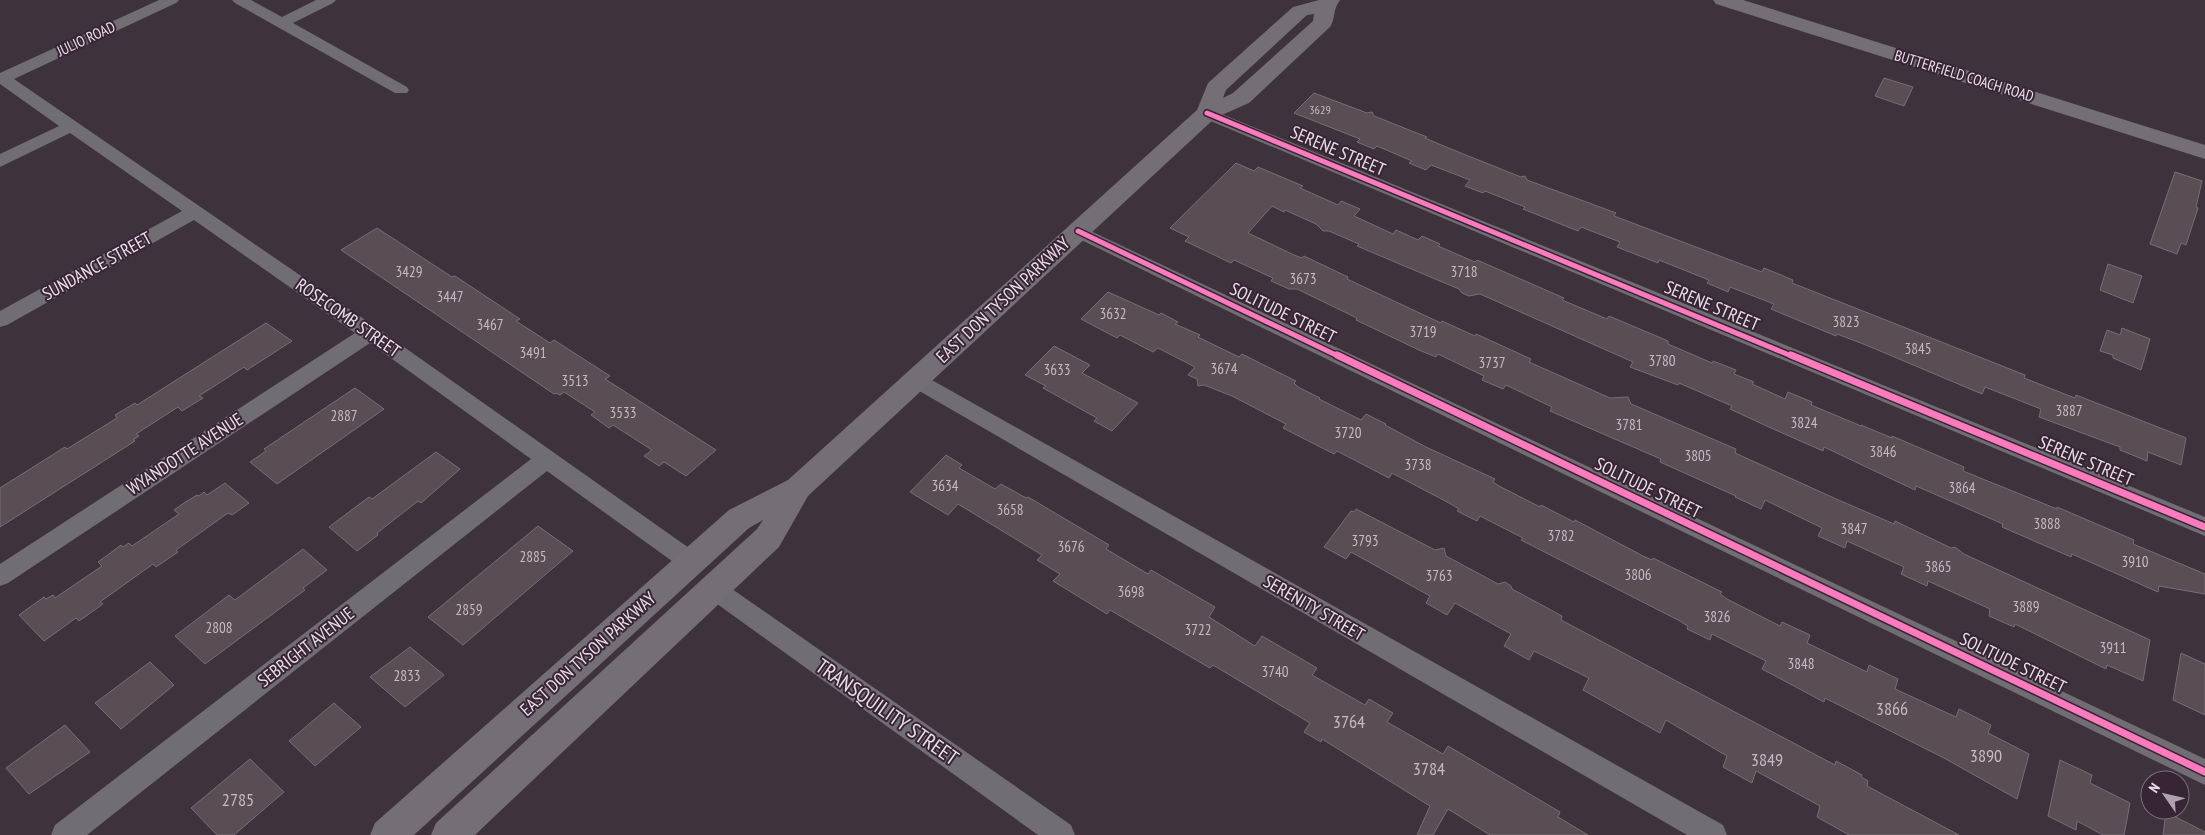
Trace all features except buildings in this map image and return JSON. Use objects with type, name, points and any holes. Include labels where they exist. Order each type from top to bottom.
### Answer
[{"type":"main road","name":"BUTTERFIELD COACH ROAD","points":[[1723,0],[2205,152]]},
{"type":"main road","name":"EAST DON TYSON PARKWAY","points":[[388,835],[739,518],[798,488],[1207,113],[1241,98],[1323,23],[1328,2]]},
{"type":"main road","name":"EAST DON TYSON PARKWAY","points":[[449,835],[768,538],[798,488]]},
{"type":"street","name":"JULIO ROAD","points":[[1,79],[171,0]]},
{"type":"street","points":[[240,0],[401,90]]},
{"type":"street","points":[[282,23],[328,0]]},
{"type":"street","name":"ROSECOMB STREET","points":[[1,79],[72,126],[370,333],[691,562]]},
{"type":"street","name":"SERENE STREET","points":[[1207,113],[2205,526]]},
{"type":"street","points":[[0,161],[72,126]]},
{"type":"street","name":"SUNDANCE STREET","points":[[0,320],[195,212]]},
{"type":"street","name":"SOLITUDE STREET","points":[[1078,231],[2205,772]]},
{"type":"street","name":"WYANDOTTE AVENUE","points":[[0,576],[370,333]]},
{"type":"street","name":"SERENITY STREET","points":[[916,380],[1713,835]]},
{"type":"street","name":"SEBRIGHT AVENUE","points":[[66,835],[547,459]]},
{"type":"street","name":"TRANSQUILITY STREET","points":[[714,589],[1061,835]]},
{"type":"cycle path","points":[[1207,113],[2205,527]]},
{"type":"cycle path","points":[[1078,231],[2205,772]]}]
